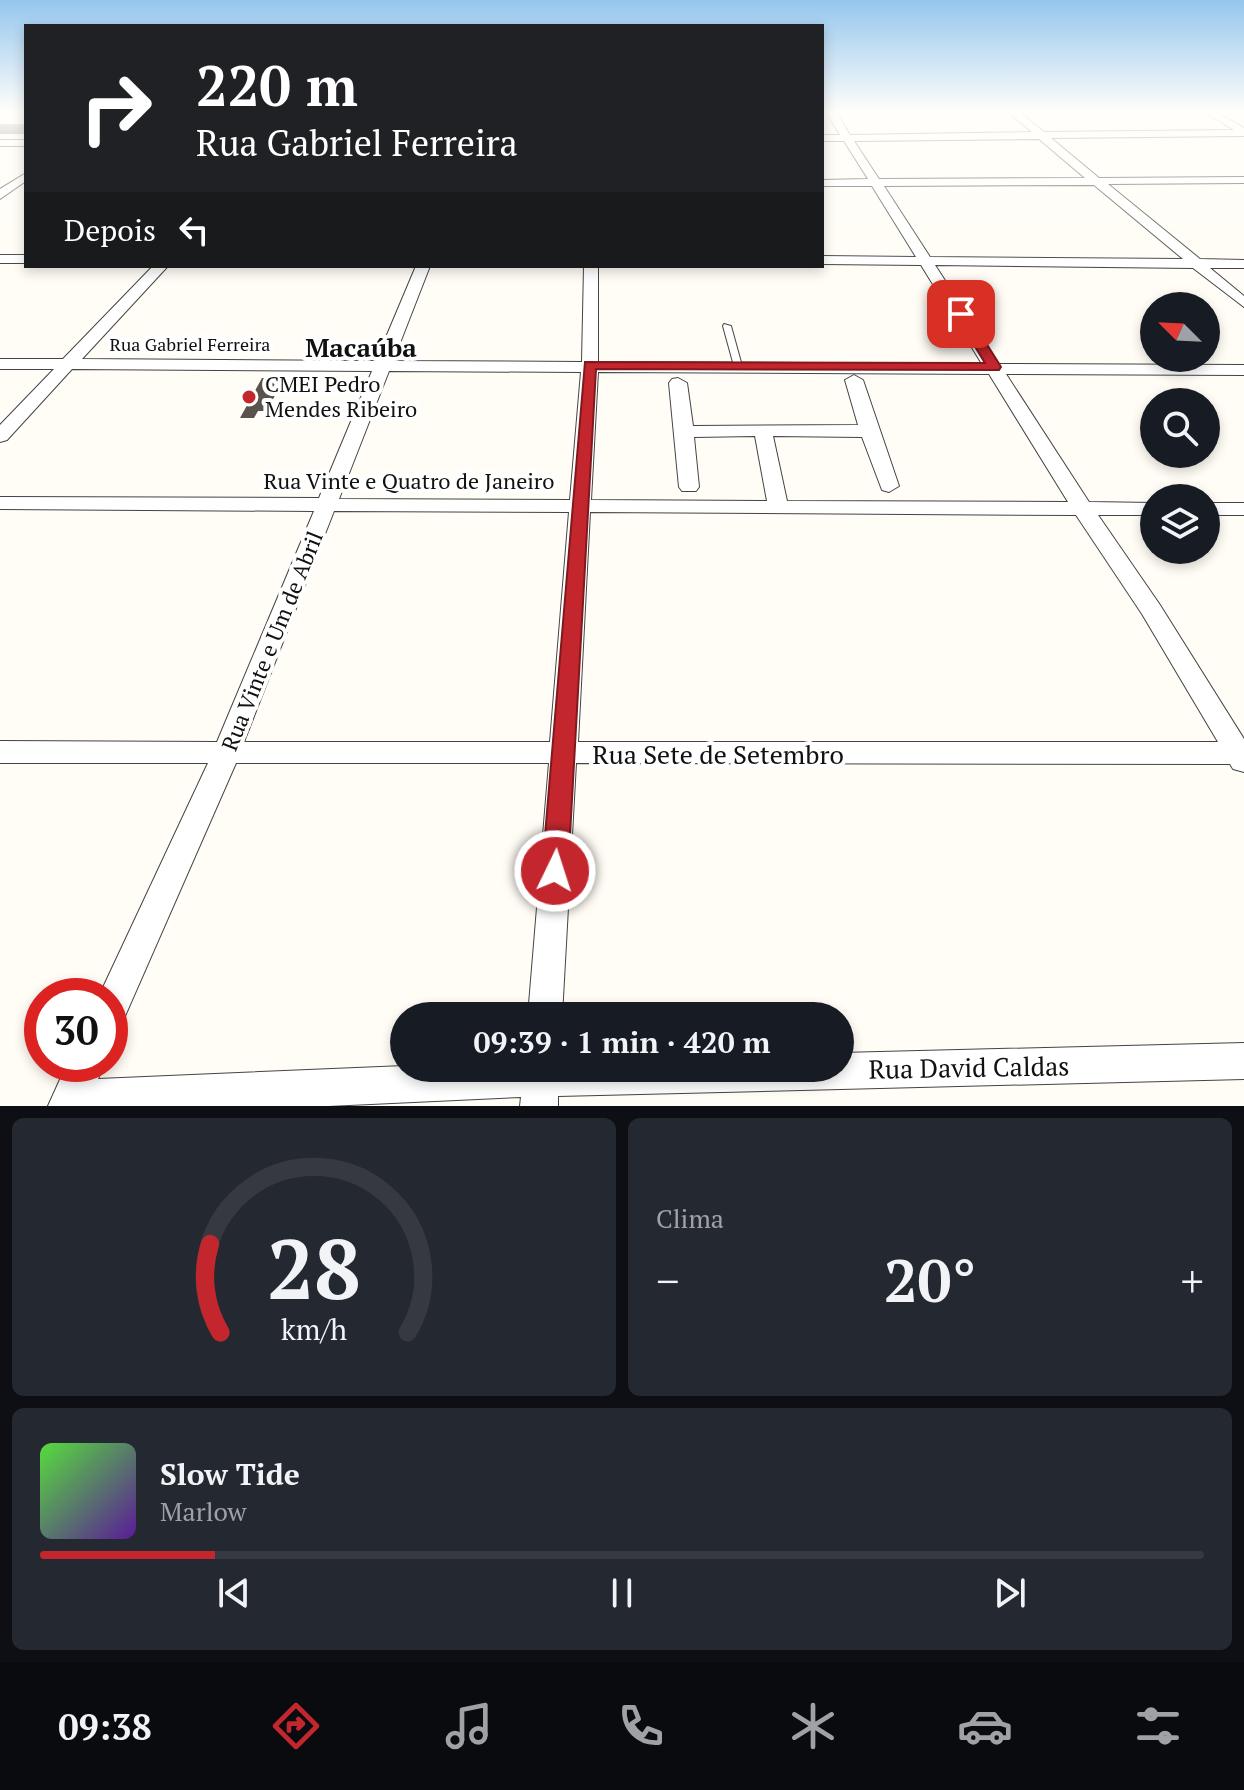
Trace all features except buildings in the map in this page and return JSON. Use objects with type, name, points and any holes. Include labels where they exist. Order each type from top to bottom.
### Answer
[{"type":"street","points":[[866,164],[1242,756]]},
{"type":"street","points":[[1078,164],[1244,303]]},
{"type":"street","points":[[1,194],[24,177]]},
{"type":"street","points":[[824,183],[1244,180]]},
{"type":"street","points":[[1,194],[24,193]]},
{"type":"street","points":[[0,259],[24,259]]},
{"type":"street","points":[[824,260],[1244,264]]},
{"type":"street","points":[[0,436],[159,268]]},
{"type":"street","name":"Rua Vinte e Um de Abril","points":[[125,978],[226,753],[422,268]]},
{"type":"street","points":[[546,1002],[590,365],[591,268]]},
{"type":"street","name":"Rua Gabriel Ferreira","points":[[0,364],[1244,370]]},
{"type":"street","points":[[854,380],[889,486]]},
{"type":"street","points":[[678,383],[689,487]]},
{"type":"street","points":[[763,430],[778,507]]},
{"type":"street","points":[[684,432],[869,431]]},
{"type":"street","name":"Rua Vinte e Quatro de Janeiro","points":[[0,503],[1140,509]]},
{"type":"street","points":[[1220,509],[1244,509]]},
{"type":"street","name":"Rua Sete de Setembro","points":[[0,752],[1242,756]]},
{"type":"street","name":"Rua David Caldas","points":[[69,1103],[1244,1061]]},
{"type":"street","points":[[69,1103],[78,1082]]},
{"type":"lane","points":[[727,326],[738,366]]},
{"type":"place","name":"CMEI Pedro Mendes Ribeiro","points":[[249,397]]},
{"type":"district","name":"Macaúba","points":[[361,348]]},
{"type":"route","points":[[555,871],[590,365],[994,367],[961,314]]}]
